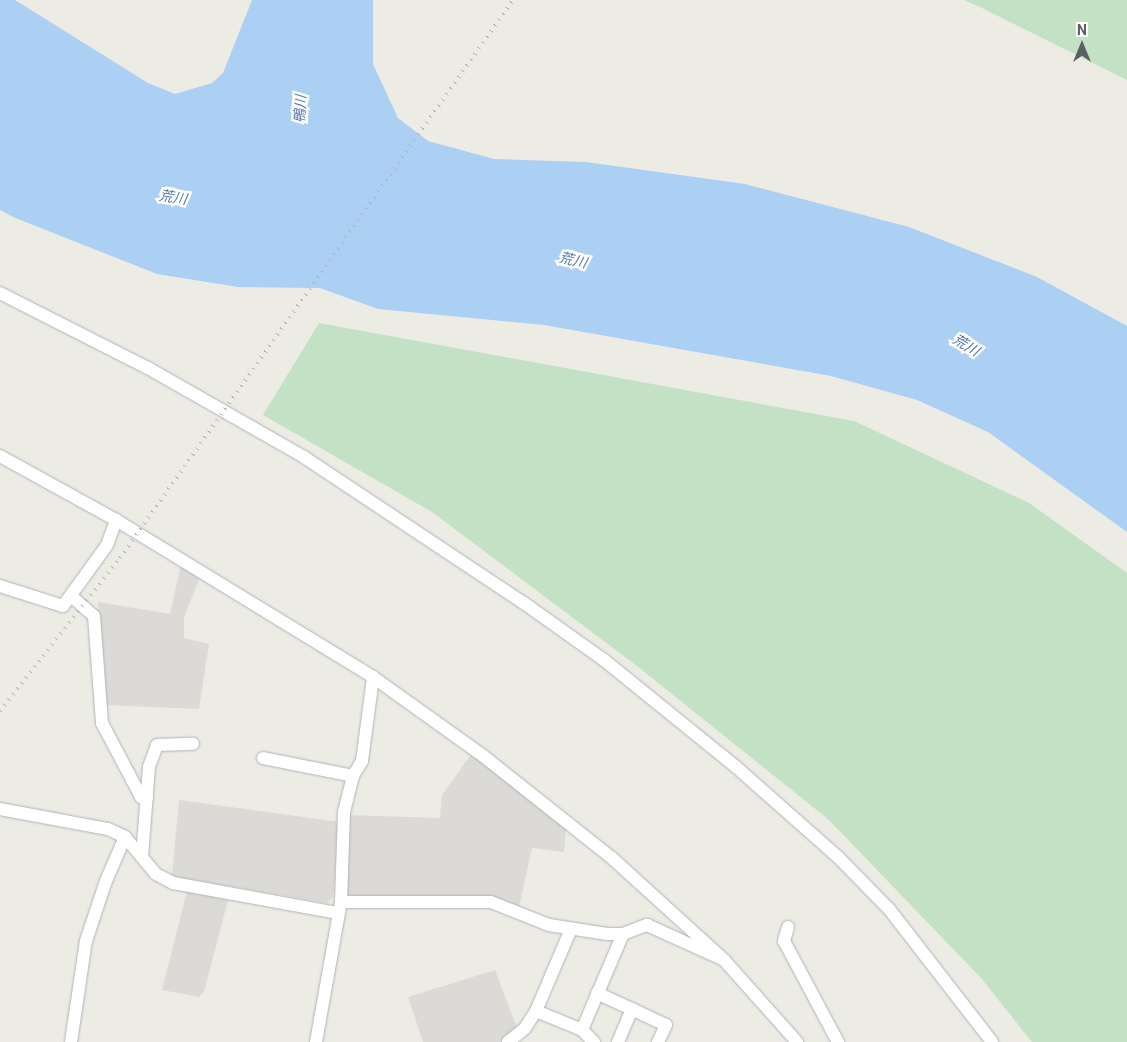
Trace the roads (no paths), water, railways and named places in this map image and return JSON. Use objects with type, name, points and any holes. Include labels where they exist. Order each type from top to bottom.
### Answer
[{"type":"street","points":[[0,293],[148,368],[304,457],[517,598],[604,660],[700,736],[838,857],[890,909],[992,1042]]},
{"type":"street","points":[[0,456],[116,520],[373,677],[482,755],[612,858],[724,960],[797,1042]]},
{"type":"street","points":[[0,586],[63,606],[107,545],[116,520]]},
{"type":"street","points":[[71,596],[94,616],[102,723],[141,797],[147,798]]},
{"type":"street","points":[[316,1042],[339,907],[344,812],[353,776],[362,762],[373,677]]},
{"type":"street","points":[[142,857],[149,766],[157,745],[194,744]]},
{"type":"street","points":[[263,758],[353,776]]},
{"type":"street","points":[[0,809],[94,825],[125,837],[156,874],[173,882],[339,907],[491,902],[549,925],[571,929],[623,934],[647,925],[724,960]]},
{"type":"street","points":[[72,1042],[86,941],[106,881],[125,837]]},
{"type":"street","points":[[788,927],[784,941],[838,1042]]},
{"type":"street","points":[[508,1042],[526,1028],[536,1011],[571,929]]},
{"type":"street","points":[[582,1030],[623,934]]},
{"type":"street","points":[[598,993],[666,1025],[658,1042]]},
{"type":"street","points":[[618,1042],[632,1009]]},
{"type":"street","points":[[536,1011],[582,1030],[594,1042]]},
{"type":"water","points":[[0,0],[15,0],[148,83],[175,94],[212,83],[223,73],[252,0],[373,0],[373,64],[398,118],[428,141],[494,159],[586,162],[745,184],[909,227],[1037,277],[1127,326],[1127,532],[988,432],[917,400],[831,376],[544,325],[378,309],[320,288],[238,287],[157,274],[13,217],[0,210]]},
{"type":"railway","points":[[0,711],[120,558],[513,0]]},
{"type":"water label","name":"鴨川","points":[[300,109]]},
{"type":"water label","name":"荒川","points":[[173,197]]},
{"type":"water label","name":"荒川","points":[[573,260]]},
{"type":"water label","name":"荒川","points":[[966,345]]}]
